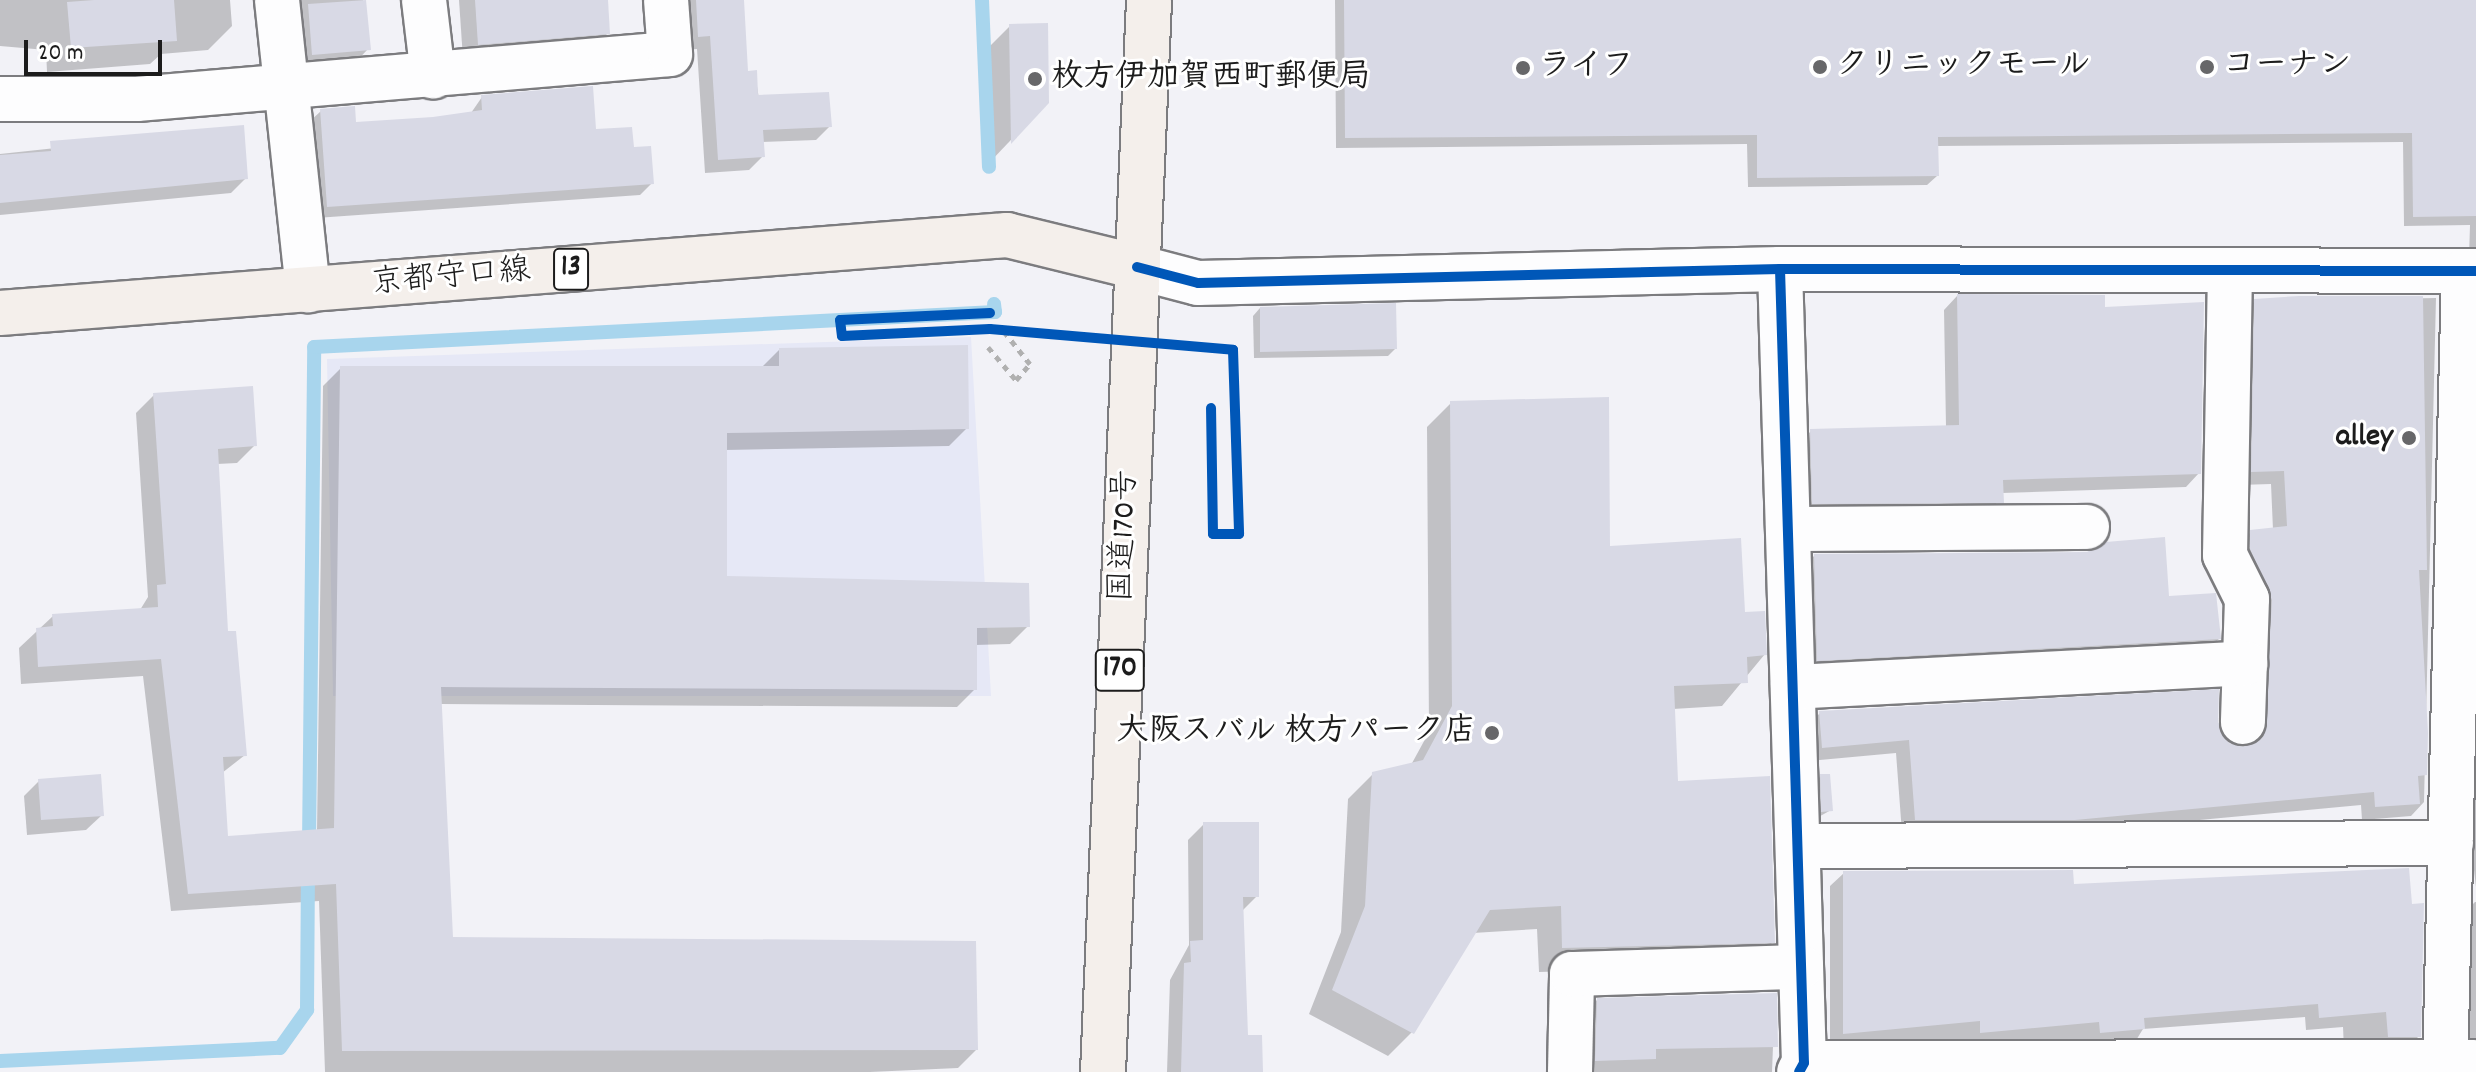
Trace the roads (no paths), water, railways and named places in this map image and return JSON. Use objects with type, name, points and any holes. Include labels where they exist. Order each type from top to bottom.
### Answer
[{"type":"main road","name":"国道170号","points":[[1103,1072],[1149,0]]},
{"type":"main road","name":"京都守口線","points":[[0,313],[1007,235],[1137,267]]},
{"type":"street","points":[[277,0],[308,290]]},
{"type":"street","points":[[424,0],[433,76]]},
{"type":"street","points":[[0,99],[286,87],[670,54],[666,0]]},
{"type":"street","points":[[1137,267],[1198,283],[1780,269],[2470,271],[2465,701],[2451,843],[2455,1065],[1802,1067],[1780,269]]},
{"type":"street","points":[[2230,270],[2225,555],[2247,599],[2243,722]]},
{"type":"street","points":[[1788,529],[2087,527]]},
{"type":"street","points":[[1793,687],[2245,663]]},
{"type":"street","points":[[1798,846],[2451,843]]},
{"type":"street","points":[[1570,1072],[1572,974],[1801,967]]},
{"type":"waterway","points":[[982,0],[989,167]]},
{"type":"waterway","points":[[309,846],[314,347],[995,312],[994,304]]},
{"type":"waterway","points":[[0,1061],[280,1048],[307,1010],[308,866]]},
{"type":"place","name":"クリニックモール","points":[[1820,67]]},
{"type":"place","name":"コーナン","points":[[2207,67]]},
{"type":"place","name":"ライフ","points":[[1523,68]]},
{"type":"place","name":"枚方伊加賀西町郵便局","points":[[1035,79]]},
{"type":"place","name":"alley","points":[[2409,438]]},
{"type":"place","name":"大阪スバル 枚方パーク店","points":[[1492,733]]}]
